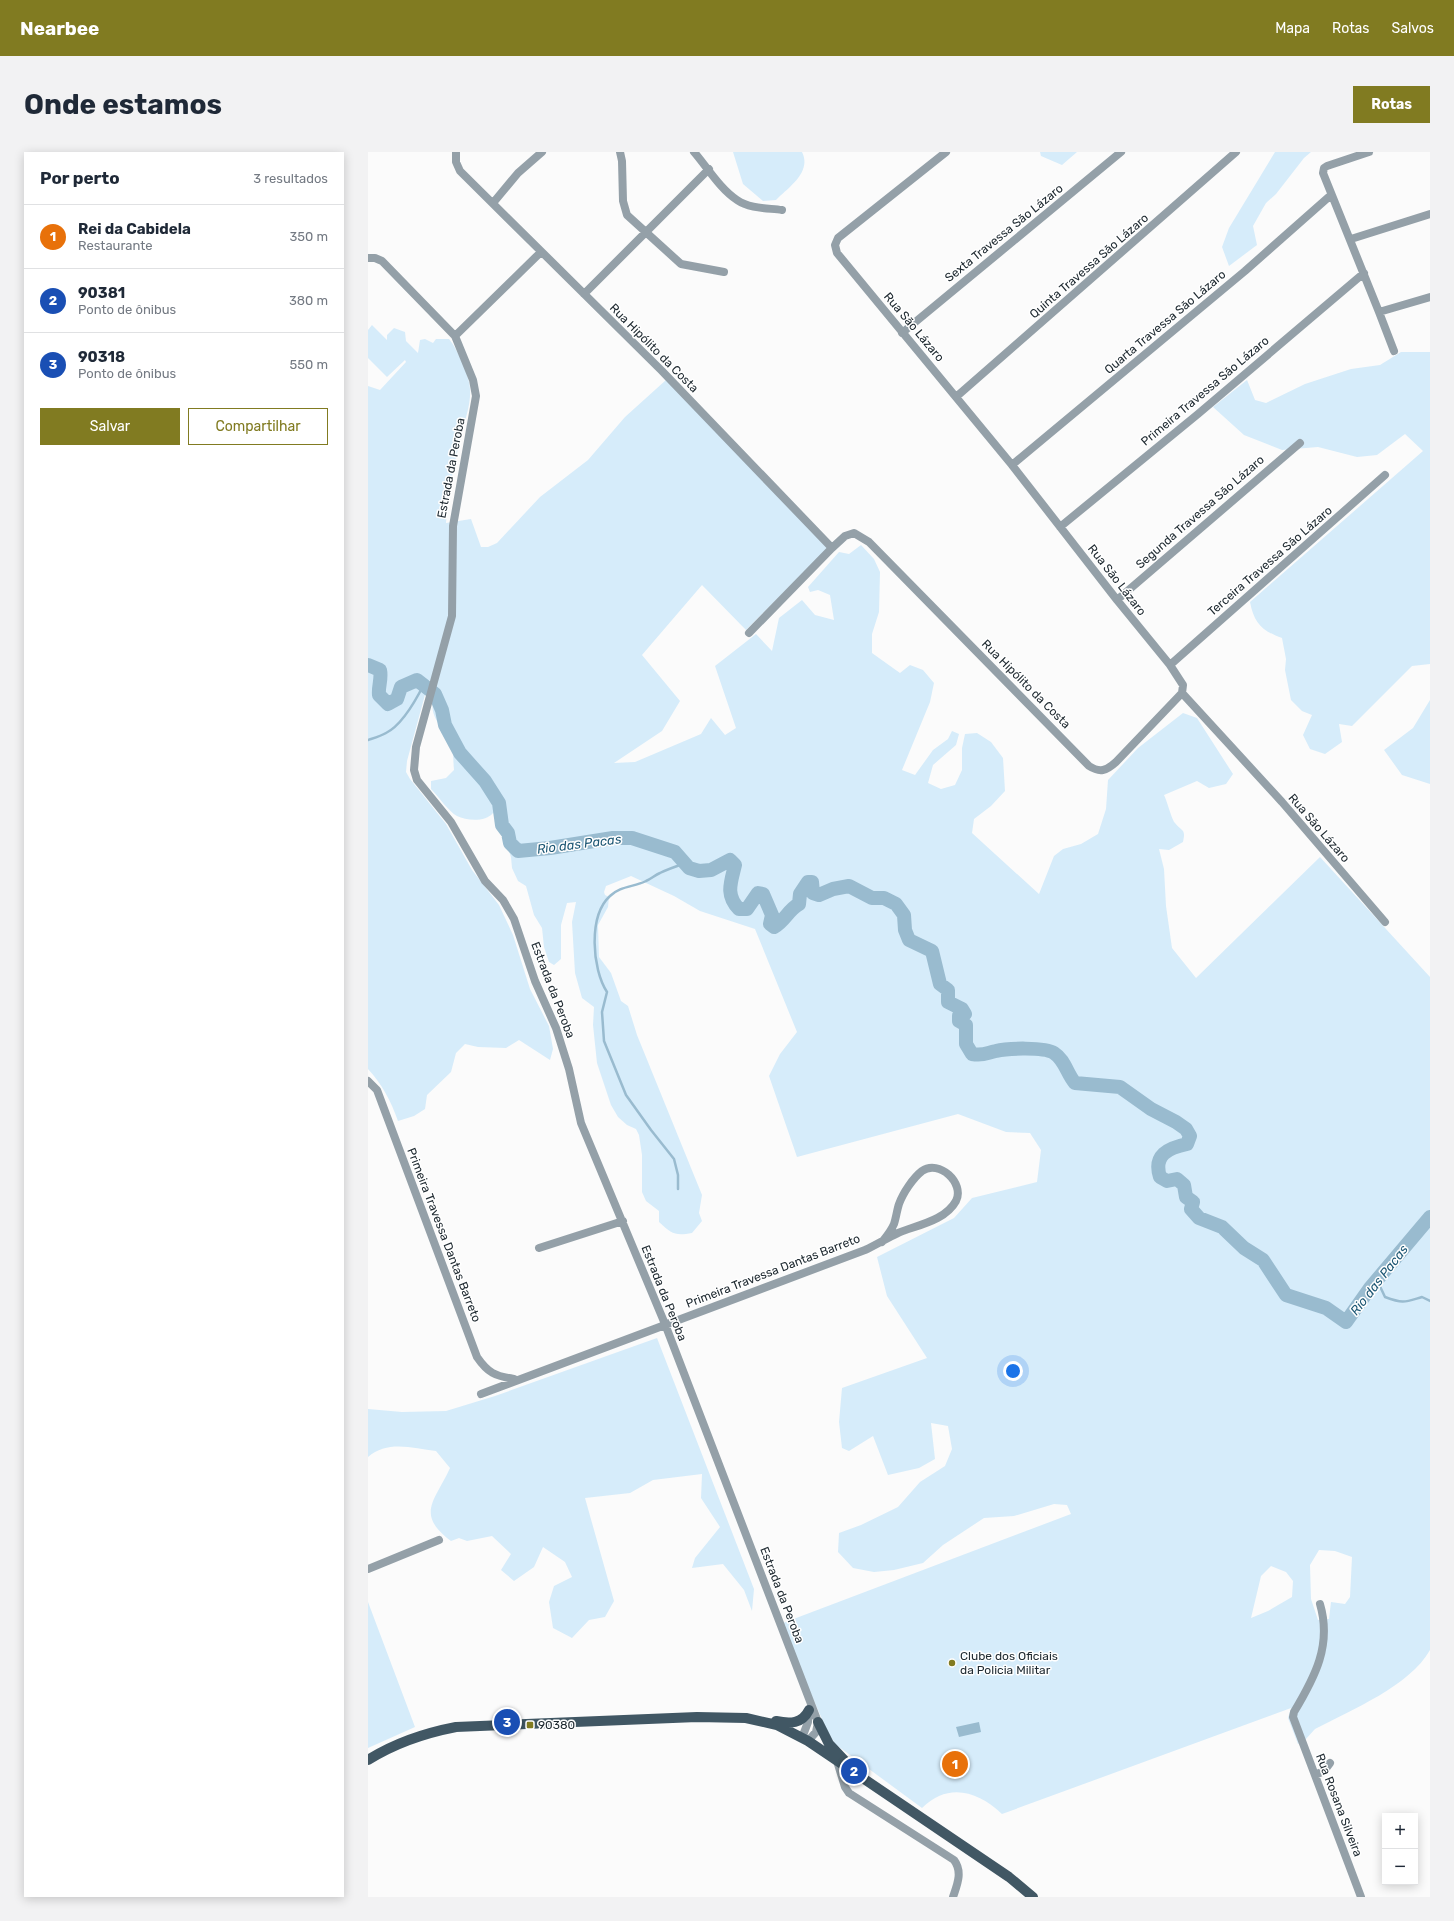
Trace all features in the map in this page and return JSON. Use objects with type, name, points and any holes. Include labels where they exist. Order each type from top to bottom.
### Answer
[{"type":"main road","points":[[368,1760],[406,1741],[432,1731],[456,1727],[697,1717],[746,1718],[792,1723],[801,1720],[809,1710]]},
{"type":"main road","points":[[746,1718],[777,1725],[805,1739],[1009,1877],[1033,1897]]},
{"type":"main road","points":[[818,1722],[835,1751],[874,1785]]},
{"type":"street","name":"Rua Hipólito da Costa","points":[[456,152],[456,162],[460,171],[662,370],[832,548],[845,536],[854,533],[870,542],[1089,766],[1095,770],[1102,771],[1109,768],[1182,692]]},
{"type":"street","points":[[493,203],[518,173],[542,152]]},
{"type":"street","points":[[620,152],[625,211],[627,215],[681,264],[724,272]]},
{"type":"street","points":[[694,152],[737,200],[755,207],[782,210]]},
{"type":"street","name":"Rua São Lázaro","points":[[946,152],[842,235],[835,245],[837,253],[1012,464],[1117,600],[1170,665],[1183,685],[1182,692],[1282,802],[1383,921]]},
{"type":"street","name":"Sexta Travessa São Lázaro","points":[[902,333],[1121,152]]},
{"type":"street","name":"Quinta Travessa São Lázaro","points":[[956,397],[1236,152]]},
{"type":"street","points":[[1369,152],[1327,166],[1324,168],[1323,173],[1331,195],[1351,239],[1394,351]]},
{"type":"street","points":[[584,294],[708,169]]},
{"type":"street","name":"Quarta Travessa São Lázaro","points":[[1012,464],[1244,271],[1331,195]]},
{"type":"street","points":[[1351,239],[1430,214]]},
{"type":"street","points":[[456,336],[541,252]]},
{"type":"street","name":"Estrada da Peroba","points":[[368,258],[375,258],[382,261],[456,336],[473,380],[476,396],[454,514],[452,616],[416,747],[414,763],[417,780],[451,822],[485,881],[503,900],[514,919],[535,981],[556,1028],[569,1069],[581,1123],[665,1324],[807,1695]]},
{"type":"street","name":"Primeira Travessa São Lázaro","points":[[1060,527],[1198,414],[1364,273]]},
{"type":"street","points":[[1380,312],[1430,296]]},
{"type":"street","name":"Segunda Travessa São Lázaro","points":[[1117,600],[1300,443]]},
{"type":"street","name":"Terceira Travessa São Lázaro","points":[[1170,665],[1385,476]]},
{"type":"street","points":[[748,633],[832,548]]},
{"type":"street","name":"Primeira Travessa Dantas Barreto","points":[[368,1081],[377,1090],[477,1357],[484,1368],[492,1374],[515,1380]]},
{"type":"street","name":"Primeira Travessa Dantas Barreto","points":[[481,1394],[882,1242],[897,1234],[933,1220],[946,1212],[956,1201],[958,1191],[951,1176],[936,1168],[923,1170],[912,1182],[899,1202],[893,1225],[882,1242]]},
{"type":"street","points":[[539,1248],[623,1222]]},
{"type":"street","points":[[368,1569],[439,1540]]},
{"type":"street","name":"Rua Rosana Silveira","points":[[1320,1604],[1325,1620],[1325,1637],[1315,1675],[1294,1712],[1294,1722],[1361,1897]]},
{"type":"street","points":[[805,1739],[809,1710],[807,1695]]},
{"type":"street","points":[[805,1739],[816,1732],[818,1722],[807,1695]]},
{"type":"street","points":[[837,1761],[843,1782],[849,1793],[954,1860],[959,1870],[959,1879],[953,1897]]},
{"type":"street","points":[[1315,1775],[1324,1771],[1330,1762]]},
{"type":"shaded area","points":[[733,152],[802,152],[804,166],[798,179],[776,200],[763,201],[743,184]]},
{"type":"shaded area","points":[[1040,152],[1077,152],[1062,165],[1041,156]]},
{"type":"shaded area","points":[[1275,152],[1311,152],[1304,158],[1276,194],[1266,203],[1253,226],[1257,245],[1229,266],[1222,247],[1229,228]]},
{"type":"shaded area","points":[[372,325],[387,340],[387,335],[394,328],[405,332],[406,341],[418,353],[420,340],[425,339],[433,343],[436,339],[449,339],[459,356],[469,384],[470,399],[452,476],[446,523],[471,519],[481,547],[488,547],[497,543],[540,497],[588,460],[625,417],[666,380],[828,548],[746,630],[702,585],[642,655],[680,701],[662,731],[614,763],[635,762],[701,734],[711,718],[725,735],[736,728],[715,666],[756,634],[772,651],[779,618],[802,600],[815,615],[834,620],[830,595],[818,590],[810,592],[808,587],[839,552],[849,554],[861,545],[874,559],[880,572],[879,612],[872,634],[872,653],[900,673],[910,665],[923,670],[934,683],[930,702],[902,770],[915,775],[933,750],[948,739],[952,731],[959,734],[956,745],[933,765],[928,783],[941,789],[955,785],[962,770],[962,748],[965,734],[977,733],[991,742],[1003,758],[1005,791],[991,806],[974,819],[972,833],[1039,894],[1054,856],[1063,849],[1081,844],[1098,834],[1106,809],[1108,780],[1138,748],[1183,713],[1197,718],[1233,774],[1226,784],[1209,788],[1197,781],[1164,795],[1174,821],[1184,832],[1183,842],[1169,850],[1159,849],[1164,869],[1166,906],[1172,948],[1196,978],[1320,857],[1430,977],[1430,1650],[1421,1663],[1409,1675],[1378,1696],[1315,1729],[1305,1740],[1298,1744],[1288,1718],[1291,1708],[1002,1814],[993,1806],[973,1795],[952,1792],[932,1800],[922,1808],[835,1744],[826,1728],[807,1685],[783,1623],[1071,1514],[1067,1505],[1054,1504],[1014,1516],[984,1518],[943,1545],[923,1563],[894,1570],[874,1572],[853,1568],[838,1552],[839,1533],[861,1525],[898,1507],[920,1482],[945,1466],[952,1449],[948,1426],[931,1423],[935,1459],[919,1468],[888,1475],[873,1436],[849,1451],[842,1448],[839,1422],[842,1388],[927,1358],[887,1296],[877,1257],[954,1218],[972,1198],[1037,1182],[1041,1150],[1030,1133],[1006,1132],[958,1114],[797,1157],[769,1076],[780,1054],[797,1032],[755,929],[700,911],[674,896],[631,876],[606,886],[604,892],[605,895],[609,897],[608,907],[598,925],[599,957],[611,973],[621,1001],[628,1006],[637,1035],[702,1195],[699,1213],[702,1221],[692,1233],[678,1234],[667,1229],[659,1222],[659,1211],[646,1201],[642,1192],[642,1155],[639,1135],[636,1129],[627,1125],[618,1117],[611,1105],[597,1063],[593,1025],[594,1007],[582,998],[575,973],[572,922],[576,902],[567,903],[561,925],[561,959],[554,965],[549,962],[544,947],[542,928],[534,915],[526,886],[518,881],[512,868],[511,857],[496,815],[493,813],[486,818],[476,820],[461,818],[451,811],[431,789],[431,781],[446,778],[454,770],[451,745],[433,713],[432,706],[437,691],[429,680],[407,761],[406,772],[446,824],[472,870],[499,905],[513,935],[530,989],[549,1026],[553,1049],[550,1060],[519,1040],[506,1048],[478,1047],[465,1044],[456,1053],[451,1072],[427,1095],[425,1109],[414,1116],[398,1121],[386,1093],[368,1069],[368,386],[380,390],[406,362],[405,360],[387,377],[368,358],[368,330]],"holes":[[[1319,1550],[1335,1551],[1352,1557],[1350,1597],[1345,1604],[1331,1602],[1329,1619],[1318,1620],[1311,1599],[1310,1565]],[[1271,1566],[1286,1572],[1293,1581],[1292,1597],[1268,1611],[1251,1618],[1261,1576]]]},
{"type":"shaded area","points":[[1401,352],[1430,352],[1430,664],[1412,666],[1352,726],[1339,724],[1342,742],[1325,754],[1310,749],[1303,735],[1312,715],[1302,711],[1291,700],[1285,670],[1286,659],[1282,638],[1269,632],[1260,625],[1254,616],[1250,602],[1423,451],[1405,434],[1377,455],[1357,457],[1318,447],[1282,450],[1244,435],[1213,407],[1247,380],[1255,400],[1266,403],[1305,384],[1351,369],[1380,365]]},
{"type":"shaded area","points":[[1430,700],[1430,784],[1402,775],[1384,750],[1413,728]]},
{"type":"shaded area","points":[[657,1338],[754,1589],[752,1611],[744,1590],[723,1564],[692,1568],[695,1558],[720,1527],[701,1498],[702,1474],[653,1480],[630,1493],[585,1498],[614,1601],[605,1617],[589,1620],[572,1638],[553,1628],[549,1602],[554,1586],[572,1577],[565,1562],[543,1547],[534,1567],[514,1581],[501,1570],[511,1554],[492,1536],[467,1541],[459,1538],[451,1541],[434,1523],[431,1515],[431,1507],[434,1498],[450,1468],[436,1451],[400,1446],[383,1448],[368,1457],[368,1409],[402,1412],[446,1411],[495,1396]]},
{"type":"shaded area","points":[[368,1602],[415,1727],[368,1748]]},
{"type":"shaded area","points":[[979,1722],[981,1732],[959,1737],[956,1727]]},
{"type":"waterway","name":"Rio das Pacas","points":[[368,665],[380,670],[381,676],[379,695],[388,704],[397,699],[401,687],[417,680],[435,694],[442,710],[445,725],[460,753],[485,781],[499,803],[502,825],[508,833],[510,843],[518,851],[550,848],[613,838],[632,838],[675,852],[689,868],[699,871],[711,870],[730,860],[735,865],[730,888],[732,899],[735,904],[739,909],[747,909],[758,893],[763,894],[772,915],[770,924],[774,927],[778,925],[792,909],[799,904],[800,894],[808,882],[812,882],[813,893],[819,895],[833,889],[849,886],[872,898],[884,898],[896,904],[904,915],[905,930],[909,940],[932,951],[940,984],[948,990],[948,1002],[962,1009],[965,1014],[959,1016],[959,1021],[966,1025],[966,1044],[972,1054],[976,1055],[1001,1050],[1017,1049],[1049,1051],[1061,1059],[1075,1083],[1120,1087],[1151,1109],[1186,1129],[1190,1136],[1187,1144],[1168,1150],[1160,1158],[1158,1169],[1160,1177],[1167,1181],[1177,1179],[1184,1185],[1186,1197],[1193,1202],[1191,1209],[1199,1218],[1222,1227],[1244,1248],[1263,1260],[1286,1295],[1326,1308],[1346,1322],[1370,1288],[1430,1217]]},
{"type":"waterway","points":[[368,740],[384,734],[398,724],[413,704],[424,684]]},
{"type":"waterway","points":[[678,1189],[678,1175],[674,1159],[626,1095],[604,1041],[602,1012],[607,992],[598,970],[595,929],[598,916],[603,905],[610,896],[618,890],[641,883],[656,875],[686,863]]},
{"type":"waterway","points":[[1377,1280],[1385,1297],[1404,1302],[1422,1297],[1430,1301]]},
{"type":"place","name":"Clube dos Oficiais da Policia Militar","points":[[952,1663]]},
{"type":"place","name":"90318","points":[[507,1722]]},
{"type":"place","name":"90380","points":[[530,1725]]},
{"type":"place","name":"Rei da Cabidela","points":[[955,1764]]},
{"type":"place","name":"90381","points":[[854,1771]]}]
